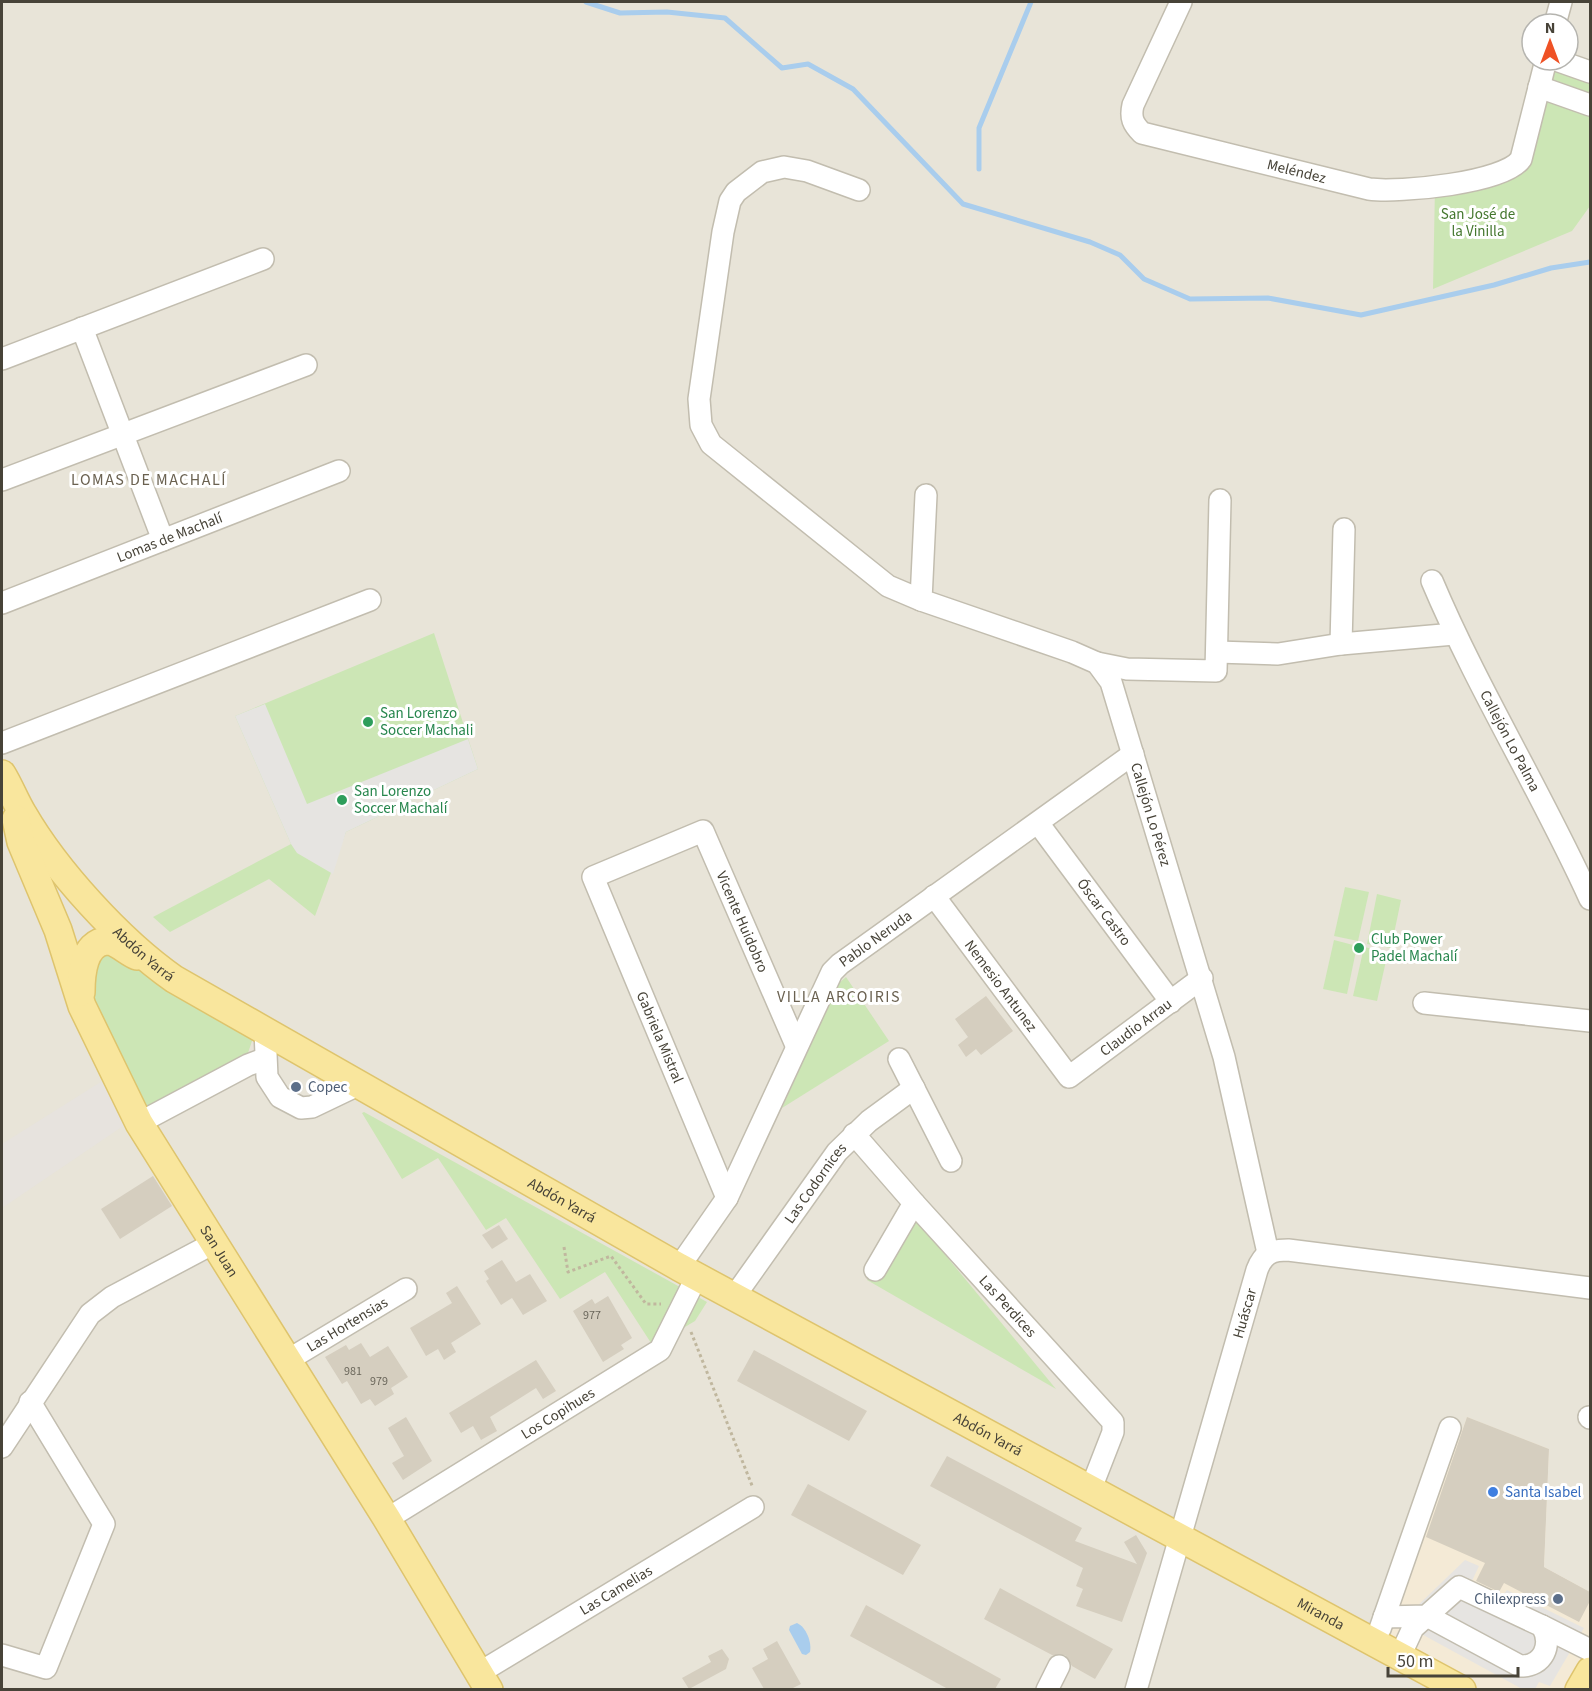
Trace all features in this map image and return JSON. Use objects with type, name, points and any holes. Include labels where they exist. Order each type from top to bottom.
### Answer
[{"type":"main road","name":"Abdón Yarrá","points":[[4,777],[22,813],[49,853],[146,959],[207,1000],[360,1084],[734,1297],[1179,1538]]},
{"type":"main road","name":"San Juan","points":[[4,777],[21,842],[58,930],[82,1006],[139,1123],[387,1519],[484,1681]]},
{"type":"main road","points":[[82,1006],[84,963],[97,945],[106,941],[115,943],[129,953],[146,959]]},
{"type":"main road","name":"Miranda","points":[[1179,1538],[1400,1656],[1428,1682],[1462,1689]]},
{"type":"main road","points":[[1579,1689],[1590,1671]]},
{"type":"street","name":"Meléndez","points":[[1181,2],[1133,105],[1131,114],[1133,125],[1142,133],[1369,189],[1383,191],[1435,187],[1510,170],[1521,159],[1543,72]]},
{"type":"street","points":[[1539,87],[1590,105]]},
{"type":"street","points":[[860,190],[807,171],[784,167],[762,172],[736,192],[730,201],[723,232],[699,399],[699,417],[711,444],[888,586],[1097,663],[1127,669],[1216,671],[1220,500]]},
{"type":"street","points":[[2,359],[263,259]]},
{"type":"street","points":[[82,328],[164,540]]},
{"type":"street","points":[[2,480],[306,365]]},
{"type":"street","name":"Lomas de Machalí","points":[[2,603],[339,471]]},
{"type":"street","points":[[921,600],[926,495]]},
{"type":"street","points":[[1341,644],[1344,529]]},
{"type":"street","name":"Callejón Lo Palma","points":[[1432,581],[1454,634],[1552,819],[1590,899]]},
{"type":"street","points":[[2,743],[370,600]]},
{"type":"street","points":[[1217,652],[1278,654],[1341,644],[1454,634]]},
{"type":"street","name":"Callejón Lo Pérez","points":[[1097,663],[1111,682],[1202,978],[1236,1105],[1268,1253]]},
{"type":"street","name":"Pablo Neruda","points":[[688,1271],[727,1198],[827,981],[840,964],[1133,754]]},
{"type":"street","name":"Óscar Castro","points":[[1038,823],[1171,1002]]},
{"type":"street","name":"Vicente Huidobro","points":[[593,877],[703,831],[796,1045]]},
{"type":"street","name":"Gabriela Mistral","points":[[593,877],[727,1198]]},
{"type":"street","name":"Nemesio Antunez","points":[[934,896],[1069,1077]]},
{"type":"street","name":"Claudio Arrau","points":[[1069,1077],[1202,978]]},
{"type":"street","points":[[1424,1003],[1590,1021]]},
{"type":"street","points":[[265,1031],[264,1059],[267,1077],[276,1093],[301,1108],[318,1105],[360,1084]]},
{"type":"street","points":[[139,1123],[248,1065],[264,1059]]},
{"type":"street","points":[[899,1059],[951,1161]]},
{"type":"street","name":"Las Codornices","points":[[734,1297],[832,1158],[854,1134],[914,1088]]},
{"type":"street","name":"Las Perdices","points":[[854,1134],[1113,1422],[1113,1432],[1090,1491]]},
{"type":"street","points":[[875,1270],[914,1203]]},
{"type":"street","points":[[2,1447],[90,1314],[112,1297],[214,1243]]},
{"type":"street","points":[[1268,1253],[1288,1250],[1590,1288]]},
{"type":"street","name":"Huáscar","points":[[1136,1689],[1257,1270],[1268,1253]]},
{"type":"street","name":"Los Copihues","points":[[387,1519],[660,1350],[688,1271]]},
{"type":"street","name":"Las Hortensias","points":[[288,1360],[406,1289]]},
{"type":"street","points":[[2,1655],[46,1668],[104,1524],[30,1402]]},
{"type":"street","points":[[1375,1643],[1450,1428]]},
{"type":"street","name":"Las Camelias","points":[[484,1681],[753,1507]]},
{"type":"street","points":[[1400,1656],[1413,1628],[1459,1587],[1590,1650]]},
{"type":"street","points":[[1384,1617],[1426,1616],[1520,1666],[1536,1662],[1548,1646],[1542,1626]]},
{"type":"street","points":[[1047,1689],[1059,1666]]},
{"type":"shaded area","points":[[2,2],[1590,2],[1590,1592],[1544,1567],[1549,1449],[1450,1689],[2,1689]]},
{"type":"shaded area","points":[[265,704],[307,804],[468,739],[478,769],[346,832],[333,874],[297,853],[291,844],[235,716]]},
{"type":"shaded area","points":[[107,1078],[129,1122],[2,1208],[2,1144]]},
{"type":"shaded area","points":[[1467,1417],[1549,1449],[1544,1567],[1590,1592],[1590,1646],[1564,1689],[1479,1689],[1384,1636]]},
{"type":"shaded area","points":[[1465,1560],[1479,1566],[1471,1583],[1500,1599],[1507,1590],[1584,1628],[1550,1686],[1539,1682],[1535,1689],[1524,1690],[1405,1625],[1412,1611]]},
{"type":"green space","name":"San José de la Vinilla","points":[[1580,69],[1590,72],[1590,206],[1572,231],[1433,289],[1435,187],[1510,170],[1542,72],[1580,72]]},
{"type":"green space","name":"San Lorenzo Soccer Machalí","points":[[434,633],[478,769],[346,832],[315,916],[269,879],[170,932],[153,917],[291,844],[235,716]]},
{"type":"green space","points":[[1345,887],[1369,892],[1358,941],[1334,936]]},
{"type":"green space","points":[[1377,894],[1401,900],[1391,948],[1367,944]]},
{"type":"green space","points":[[1334,940],[1357,946],[1347,994],[1323,989]]},
{"type":"green space","points":[[109,946],[148,968],[179,998],[253,1038],[246,1059],[146,1116],[89,996],[88,963]]},
{"type":"green space","points":[[1364,947],[1388,952],[1377,1001],[1353,996]]},
{"type":"green space","points":[[846,977],[889,1041],[782,1108],[838,984]]},
{"type":"green space","points":[[364,1112],[707,1302],[695,1321],[653,1346],[605,1272],[560,1299],[506,1218],[486,1230],[438,1158],[402,1179],[362,1113]]},
{"type":"green space","points":[[909,1211],[1056,1389],[867,1280]]},
{"type":"water","points":[[797,1623],[806,1631],[809,1639],[810,1652],[806,1655],[802,1654],[789,1630],[790,1626]]},
{"type":"building","points":[[986,996],[1013,1031],[981,1055],[976,1049],[966,1057],[958,1045],[968,1037],[955,1019]]},
{"type":"building","points":[[153,1176],[172,1206],[120,1239],[101,1209]]},
{"type":"building","points":[[499,1225],[508,1239],[492,1249],[482,1235]]},
{"type":"building","points":[[502,1260],[516,1282],[530,1274],[547,1301],[523,1315],[512,1298],[501,1305],[486,1281],[489,1279],[484,1271]]},
{"type":"building","points":[[457,1286],[481,1324],[451,1343],[456,1352],[444,1360],[438,1349],[426,1356],[410,1328],[452,1303],[446,1293]]},
{"type":"building","points":[[608,1296],[632,1338],[621,1345],[624,1349],[603,1362],[573,1311],[592,1299],[595,1304]]},
{"type":"building","points":[[361,1343],[370,1357],[388,1346],[408,1377],[391,1388],[394,1394],[375,1406],[370,1399],[361,1404],[347,1381],[342,1384],[325,1357],[346,1345],[349,1350]]},
{"type":"building","points":[[754,1350],[867,1411],[849,1441],[737,1381]]},
{"type":"building","points":[[536,1360],[556,1391],[543,1399],[536,1388],[490,1417],[497,1431],[481,1440],[473,1426],[461,1433],[449,1413]]},
{"type":"building","points":[[406,1417],[432,1461],[403,1480],[392,1463],[404,1456],[388,1428]]},
{"type":"building","name":"Santa Isabel","points":[[1467,1417],[1549,1449],[1544,1567],[1590,1592],[1590,1601],[1579,1622],[1504,1583],[1499,1592],[1476,1581],[1485,1563],[1426,1537]]},
{"type":"building","points":[[947,1456],[1082,1528],[1075,1541],[1137,1564],[1124,1542],[1136,1535],[1147,1553],[1122,1622],[1076,1606],[1083,1589],[1076,1586],[1083,1568],[930,1486]]},
{"type":"building","points":[[808,1484],[921,1545],[903,1575],[791,1515]]},
{"type":"building","points":[[1000,1588],[1113,1649],[1095,1679],[1072,1666],[1065,1655],[1052,1655],[984,1619]]},
{"type":"building","points":[[866,1605],[1001,1679],[995,1689],[948,1689],[850,1636]]},
{"type":"building","points":[[777,1641],[801,1684],[791,1689],[764,1689],[752,1668],[768,1659],[763,1649]]},
{"type":"building","points":[[722,1649],[729,1659],[726,1669],[689,1689],[682,1678],[711,1662],[708,1656]]},
{"type":"waterway","points":[[586,2],[620,13],[667,12],[725,18],[782,68],[808,64],[853,89],[963,204],[1090,242],[1120,255],[1144,279],[1190,299],[1268,298],[1361,315],[1494,285],[1551,268],[1590,262]]},
{"type":"waterway","points":[[979,169],[979,128],[1031,2]]},
{"type":"place","name":"San Lorenzo Soccer Machali","points":[[368,722]]},
{"type":"place","name":"San Lorenzo Soccer Machalí","points":[[342,800]]},
{"type":"place","name":"Club Power Padel Machalí","points":[[1359,948]]},
{"type":"place","name":"Copec","points":[[296,1087]]},
{"type":"place","name":"Santa Isabel","points":[[1493,1492]]},
{"type":"place","name":"Chilexpress","points":[[1558,1599]]},
{"type":"district","name":"LOMAS DE MACHALÍ","points":[[149,479]]},
{"type":"district","name":"VILLA ARCOIRIS","points":[[839,996]]}]
